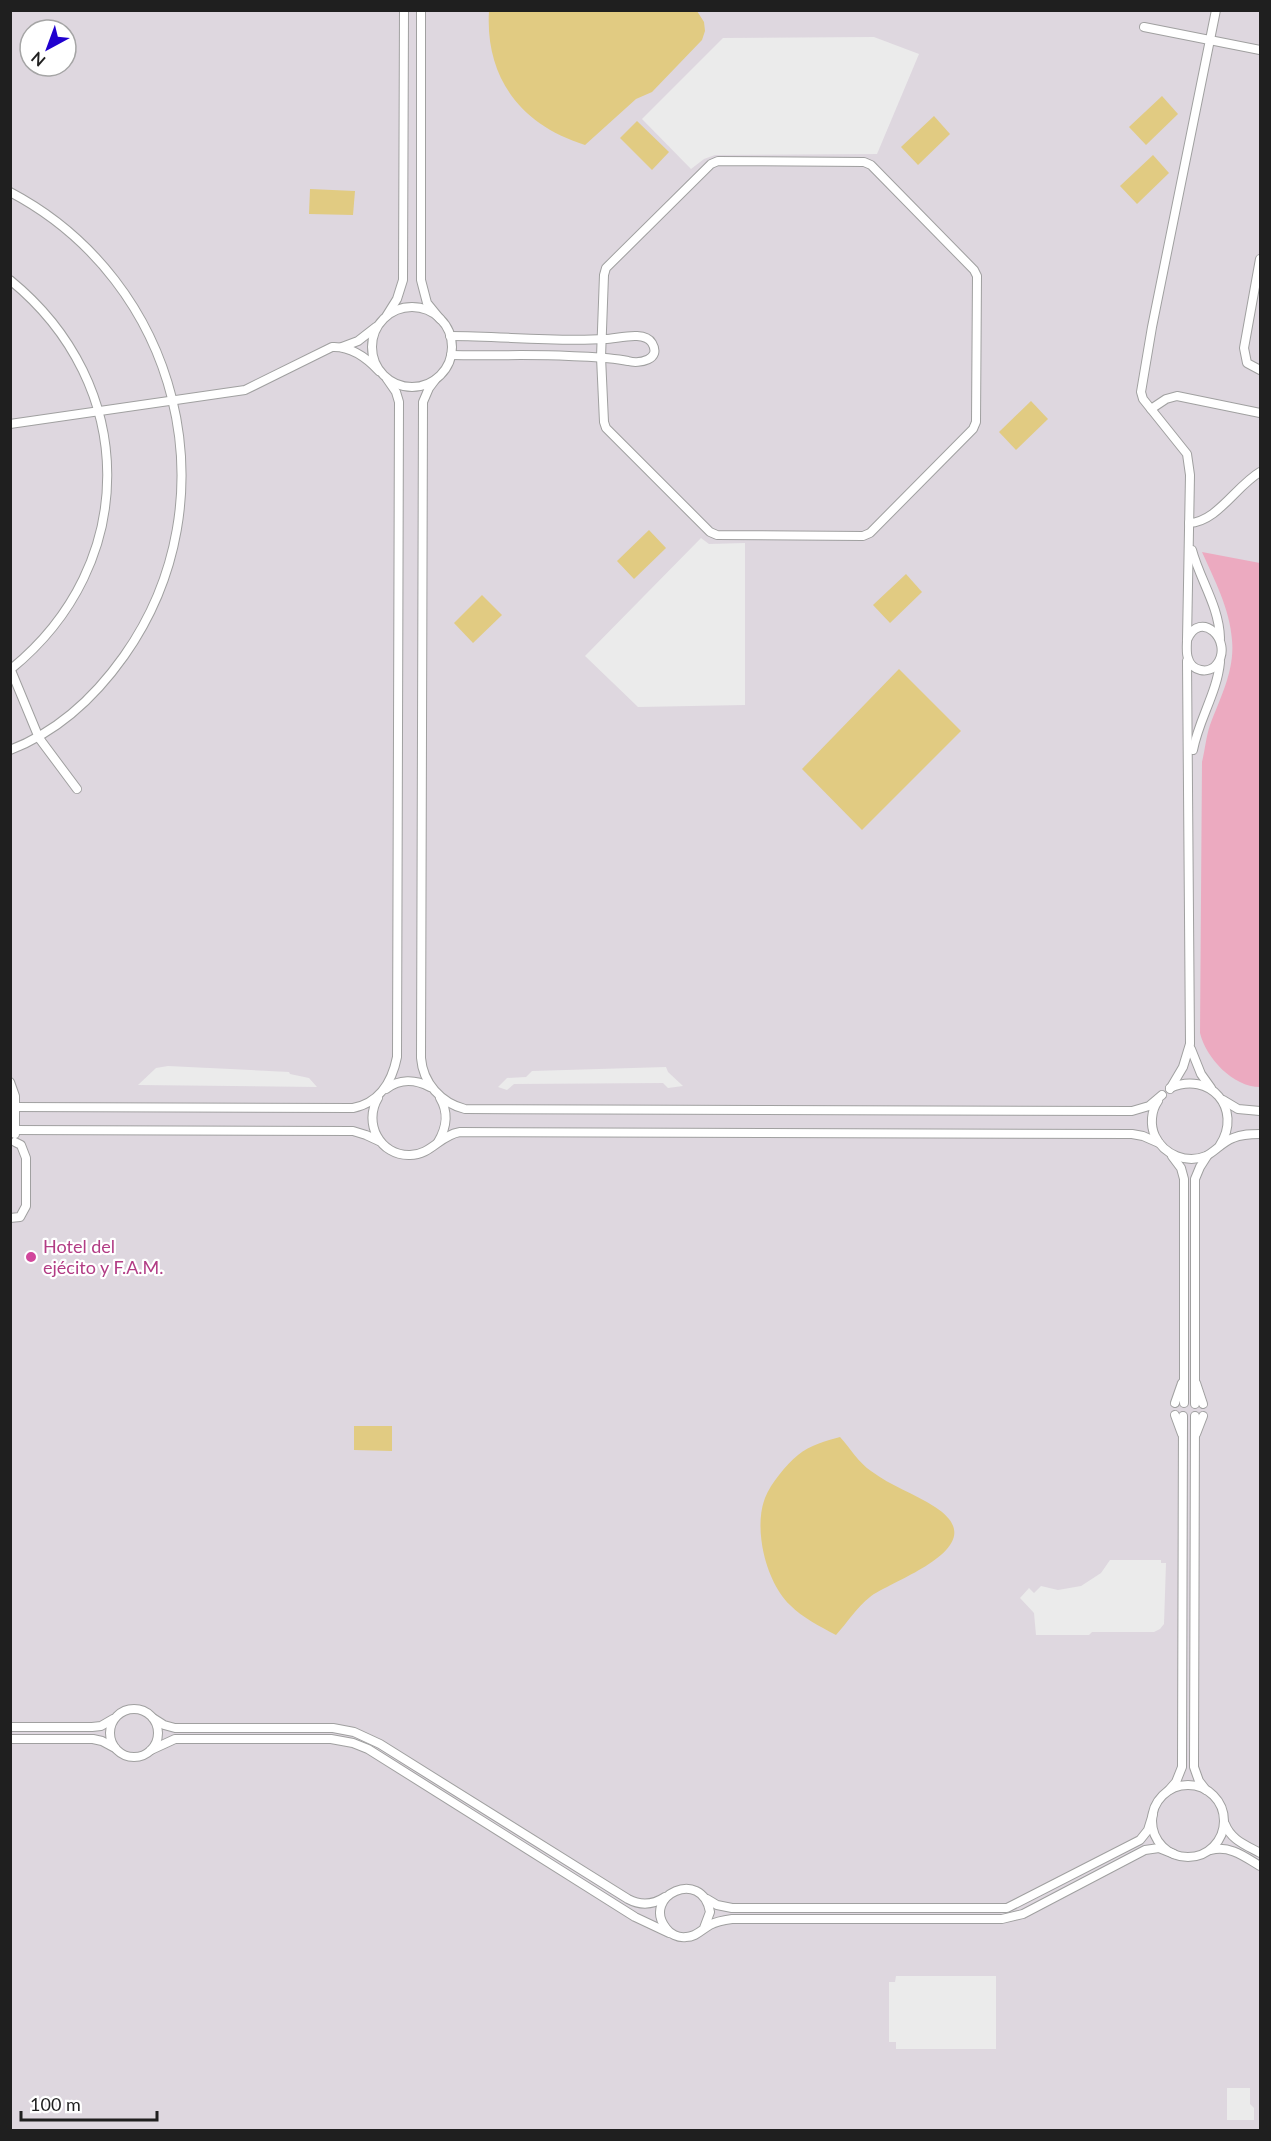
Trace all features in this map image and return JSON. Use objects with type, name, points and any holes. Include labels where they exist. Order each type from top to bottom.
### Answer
[{"type":"street","points":[[379,371],[372,350],[376,329],[398,299],[403,280],[404,10]]},
{"type":"street","points":[[13,1130],[353,1131],[372,1137],[386,1147],[404,1155],[413,1155],[432,1149],[446,1125],[445,1108],[424,1074],[421,1058],[423,402],[429,388],[442,373],[451,355],[450,336],[427,303],[421,280],[421,10]]},
{"type":"street","points":[[1170,1089],[1183,1067],[1190,1044],[1187,656],[1189,464],[1187,454],[1143,399],[1141,383],[1216,10]]},
{"type":"street","points":[[1144,27],[1260,50]]},
{"type":"street","points":[[718,161],[864,162],[871,165],[966,261],[977,276],[976,422],[973,429],[870,533],[863,536],[717,535],[710,532],[606,428],[602,357],[606,268],[711,164],[718,161]]},
{"type":"street","points":[[10,192],[64,227],[108,271],[133,304],[161,360],[178,421],[182,464],[180,507],[173,550],[160,591],[141,630],[117,666],[89,698],[39,738],[10,750]]},
{"type":"street","points":[[1260,259],[1244,348],[1247,363],[1260,370]]},
{"type":"street","points":[[10,280],[48,315],[70,345],[87,377],[99,411],[106,447],[107,483],[103,519],[94,554],[80,587],[62,617],[38,645],[11,668],[39,738],[77,789]]},
{"type":"street","points":[[342,348],[365,336],[395,310],[414,307],[433,313],[440,319]]},
{"type":"street","points":[[450,336],[602,340],[642,336],[653,344],[654,349],[653,356],[642,363],[602,357],[451,355]]},
{"type":"street","points":[[543,339],[543,355]]},
{"type":"street","points":[[10,424],[245,390],[332,347],[342,348],[363,357],[387,379],[396,392],[399,402],[397,1057],[392,1077],[375,1101],[372,1121],[379,1140],[386,1147]]},
{"type":"street","points":[[387,379],[396,384],[416,387],[435,380]]},
{"type":"street","points":[[1151,409],[1166,399],[1177,396],[1260,413]]},
{"type":"street","points":[[1189,523],[1200,523],[1209,517],[1248,479],[1260,472]]},
{"type":"street","points":[[1189,534],[1199,575],[1216,610],[1221,640],[1221,657],[1216,685],[1194,742],[1189,772]]},
{"type":"street","points":[[1187,640],[1191,632],[1203,627],[1212,629],[1221,640]]},
{"type":"street","points":[[1187,656],[1191,665],[1203,671],[1216,665],[1221,657]]},
{"type":"street","points":[[1190,1044],[1201,1074],[1223,1102],[1228,1119],[1225,1137],[1200,1167],[1196,1179],[1195,1376],[1199,1404]]},
{"type":"street","points":[[13,1107],[353,1108],[368,1103],[398,1082],[408,1080],[428,1086],[456,1106],[465,1109],[1132,1111],[1149,1106],[1170,1089],[1187,1083],[1196,1083],[1238,1108],[1260,1111]]},
{"type":"street","points":[[10,1082],[15,1093],[13,1143],[21,1145],[26,1158],[26,1206],[20,1217],[10,1218]]},
{"type":"street","points":[[1162,1095],[1156,1104],[1152,1124],[1159,1143],[1178,1164],[1184,1179],[1184,1376],[1179,1403]]},
{"type":"street","points":[[438,1142],[455,1132],[489,1132],[1132,1134],[1159,1143]]},
{"type":"street","points":[[1220,1145],[1238,1136],[1260,1134]]},
{"type":"street","points":[[1166,1151],[1185,1159],[1194,1159],[1213,1152]]},
{"type":"street","points":[[10,1727],[92,1727],[105,1724],[119,1713],[134,1708],[148,1713],[164,1725],[176,1728],[333,1728],[354,1732],[380,1744],[628,1899],[646,1904],[657,1902],[678,1889],[685,1888],[698,1892],[717,1905],[732,1908],[1001,1909],[1017,1904],[1140,1840],[1148,1830],[1156,1805],[1176,1782],[1182,1767],[1184,1438],[1179,1416]]},
{"type":"street","points":[[1199,1416],[1195,1438],[1194,1767],[1199,1782],[1219,1803],[1232,1837],[1260,1853]]},
{"type":"street","points":[[114,1718],[109,1732],[112,1745],[116,1750]]},
{"type":"street","points":[[10,1739],[93,1739],[107,1743],[121,1754],[134,1757],[146,1754],[155,1745],[158,1732],[153,1718]]},
{"type":"street","points":[[151,1750],[175,1739],[331,1739],[353,1743],[368,1749],[635,1917],[675,1935],[688,1938],[704,1929],[710,1912],[703,1896]]},
{"type":"street","points":[[1169,1790],[1187,1785],[1206,1790]]},
{"type":"street","points":[[1153,1814],[1154,1833],[1159,1842],[1174,1854]]},
{"type":"street","points":[[1209,1850],[1221,1836],[1224,1820]]},
{"type":"street","points":[[704,1929],[714,1923],[732,1918],[1002,1919],[1018,1916],[1145,1850],[1159,1848],[1174,1854],[1192,1857],[1209,1850],[1222,1848],[1231,1850],[1260,1866]]},
{"type":"street","points":[[667,1896],[660,1915],[665,1927],[675,1935]]},
{"type":"street","points":[[983,1919],[984,1909]]},
{"type":"shaded area","points":[[11,11],[1260,11],[1260,2130],[11,2130]]},
{"type":"shaded area","points":[[489,11],[697,11],[704,22],[705,31],[702,40],[652,92],[636,99],[585,145],[542,125],[512,96],[501,78],[493,57],[489,35]]},
{"type":"shaded area","points":[[874,37],[919,54],[877,154],[715,155],[704,159],[691,169],[642,119],[723,38]]},
{"type":"shaded area","points":[[1162,96],[1178,114],[1146,145],[1129,127]]},
{"type":"shaded area","points":[[934,116],[950,134],[918,165],[901,147]]},
{"type":"shaded area","points":[[637,121],[669,152],[652,170],[620,138]]},
{"type":"shaded area","points":[[1153,155],[1169,173],[1137,204],[1120,186]]},
{"type":"shaded area","points":[[310,189],[355,191],[353,215],[309,214]]},
{"type":"shaded area","points":[[1031,401],[1048,419],[1016,450],[999,432]]},
{"type":"shaded area","points":[[649,530],[666,548],[634,579],[617,561]]},
{"type":"shaded area","points":[[701,538],[709,544],[745,543],[745,705],[638,707],[585,656]]},
{"type":"shaded area","points":[[1202,552],[1260,563],[1260,1087],[1240,1082],[1222,1069],[1208,1052],[1200,1033],[1202,762],[1207,734],[1229,673],[1232,651],[1231,628],[1225,606]]},
{"type":"shaded area","points":[[906,574],[922,592],[890,623],[873,605]]},
{"type":"shaded area","points":[[482,595],[502,615],[473,643],[454,623]]},
{"type":"shaded area","points":[[899,669],[961,731],[862,830],[802,769]]},
{"type":"shaded area","points":[[168,1066],[289,1072],[309,1078],[317,1087],[138,1085],[156,1068]]},
{"type":"shaded area","points":[[666,1067],[668,1072],[683,1086],[668,1088],[663,1083],[514,1084],[507,1090],[498,1087],[507,1078],[526,1077],[532,1071]]},
{"type":"shaded area","points":[[354,1426],[392,1426],[392,1451],[354,1450]]},
{"type":"shaded area","points":[[840,1437],[871,1471],[935,1507],[951,1522],[954,1536],[947,1549],[934,1561],[870,1597],[836,1635],[800,1614],[782,1595],[768,1569],[760,1525],[765,1498],[784,1469],[808,1449]]},
{"type":"shaded area","points":[[1110,1560],[1161,1560],[1161,1563],[1166,1563],[1164,1624],[1160,1629],[1154,1632],[1036,1635],[1034,1613],[1020,1598],[1029,1588],[1034,1593],[1041,1586],[1058,1590],[1081,1586],[1101,1573]]},
{"type":"shaded area","points":[[896,1976],[996,1976],[996,2049],[896,2049],[896,2042],[889,2042],[889,1982],[895,1982]]},
{"type":"shaded area","points":[[1227,2088],[1250,2088],[1250,2104],[1254,2108],[1254,2120],[1227,2120]]},
{"type":"place","name":"Hotel del ejécito y F.A.M.","points":[[31,1257]]}]
